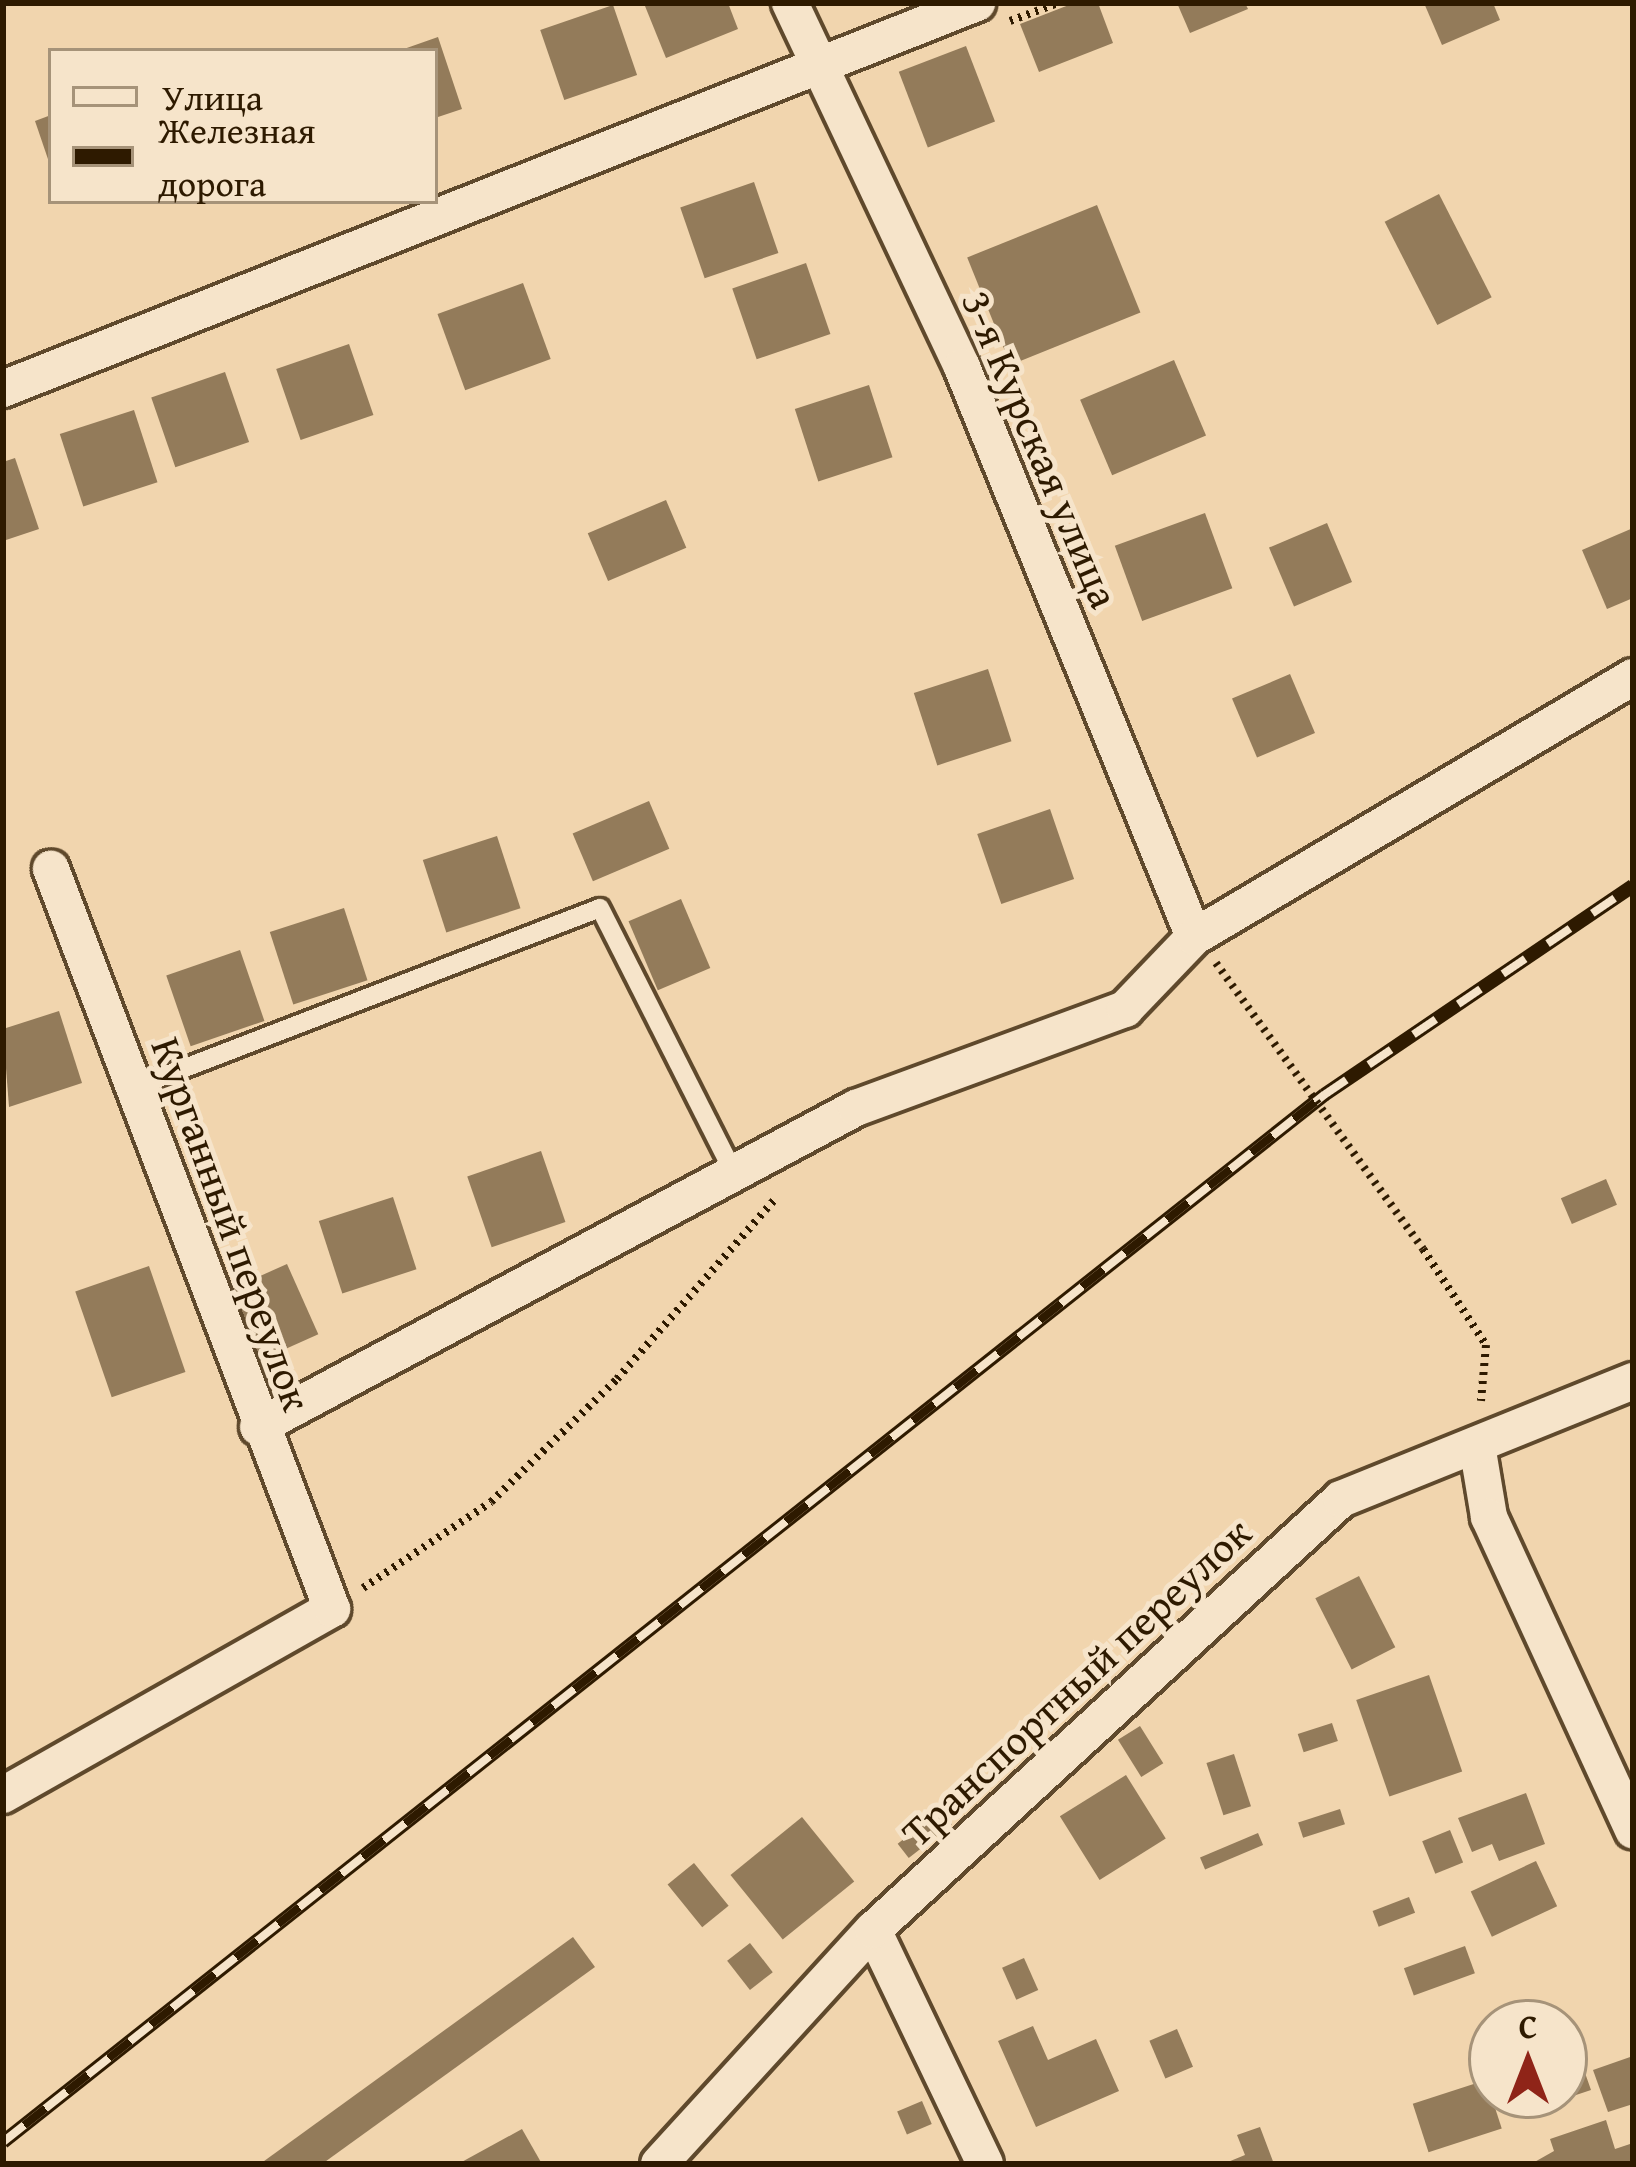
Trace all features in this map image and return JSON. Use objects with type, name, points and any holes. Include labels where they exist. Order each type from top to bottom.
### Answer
[{"type":"street","name":"3-я Курская улица","points":[[790,3],[962,367],[1205,950]]},
{"type":"street","points":[[3,389],[976,3]]},
{"type":"street","points":[[259,1427],[856,1108],[1125,1009],[1205,950],[1633,677]]},
{"type":"street","name":"Курганный переулок","points":[[52,869],[259,1427],[332,1609]]},
{"type":"street","name":"Транспортный переулок","points":[[659,2164],[873,1930],[1341,1499],[1633,1381]]},
{"type":"street","points":[[1477,1444],[1489,1517],[1633,1830]]},
{"type":"street","points":[[3,1795],[332,1609]]},
{"type":"street","points":[[873,1930],[985,2164]]},
{"type":"lane","points":[[133,1088],[600,908],[734,1172]]},
{"type":"path","points":[[1205,950],[1423,1249],[1486,1346],[1477,1444]]},
{"type":"path","points":[[332,1609],[491,1502],[616,1379],[782,1192]]},
{"type":"building","points":[[728,3],[738,29],[666,58],[645,6]]},
{"type":"building","points":[[1074,3],[1098,3],[1113,43],[1039,72],[1020,24]]},
{"type":"building","points":[[1177,3],[1245,3],[1248,9],[1190,33]]},
{"type":"building","points":[[1424,3],[1493,3],[1500,20],[1442,45]]},
{"type":"building","points":[[613,5],[637,75],[564,100],[540,30]]},
{"type":"building","points":[[438,37],[462,109],[438,117],[438,48],[407,48]]},
{"type":"building","points":[[966,46],[995,122],[928,147],[899,72]]},
{"type":"building","points":[[48,116],[48,159],[35,121]]},
{"type":"building","points":[[754,182],[778,253],[705,278],[680,207]]},
{"type":"building","points":[[1439,194],[1492,297],[1437,325],[1385,222]]},
{"type":"building","points":[[1097,205],[1140,313],[1011,365],[967,257]]},
{"type":"building","points":[[806,263],[830,334],[757,359],[732,288]]},
{"type":"building","points":[[523,283],[551,359],[465,390],[437,314]]},
{"type":"building","points":[[349,344],[373,415],[301,440],[276,369]]},
{"type":"building","points":[[1174,360],[1206,435],[1112,475],[1080,400]]},
{"type":"building","points":[[225,372],[249,442],[175,467],[151,397]]},
{"type":"building","points":[[869,385],[892,457],[818,481],[795,409]]},
{"type":"building","points":[[134,410],[157,482],[83,506],[60,434]]},
{"type":"building","points":[[15,458],[39,529],[3,541],[3,462]]},
{"type":"building","points":[[666,500],[686,548],[608,581],[588,533]]},
{"type":"building","points":[[1205,513],[1232,588],[1142,621],[1115,546]]},
{"type":"building","points":[[1327,523],[1352,582],[1294,607],[1269,548]]},
{"type":"building","points":[[1633,528],[1633,598],[1607,609],[1582,550]]},
{"type":"building","points":[[988,669],[1011,741],[937,765],[914,693]]},
{"type":"building","points":[[1290,674],[1315,733],[1257,758],[1232,699]]},
{"type":"building","points":[[649,801],[669,849],[593,881],[573,833]]},
{"type":"building","points":[[1050,809],[1074,879],[1001,904],[977,834]]},
{"type":"building","points":[[497,836],[520,908],[446,932],[423,860]]},
{"type":"building","points":[[681,899],[710,968],[658,990],[629,921]]},
{"type":"building","points":[[344,908],[367,980],[293,1004],[270,932]]},
{"type":"building","points":[[240,950],[264,1021],[191,1046],[166,975]]},
{"type":"building","points":[[59,1011],[82,1083],[9,1107],[3,1029]]},
{"type":"building","points":[[541,1151],[565,1222],[492,1247],[467,1176]]},
{"type":"building","points":[[1606,1179],[1617,1205],[1572,1224],[1561,1198]]},
{"type":"building","points":[[393,1197],[416,1269],[342,1293],[319,1221]]},
{"type":"building","points":[[287,1264],[318,1334],[255,1362],[224,1292]]},
{"type":"building","points":[[149,1266],[185,1372],[112,1397],[75,1291]]},
{"type":"building","points":[[1359,1576],[1395,1647],[1352,1670],[1315,1598]]},
{"type":"building","points":[[1429,1675],[1462,1771],[1389,1797],[1356,1700]]},
{"type":"building","points":[[1332,1723],[1338,1741],[1304,1752],[1298,1734]]},
{"type":"building","points":[[1140,1726],[1163,1763],[1141,1777],[1118,1740]]},
{"type":"building","points":[[1234,1754],[1251,1806],[1223,1815],[1206,1763]]},
{"type":"building","points":[[1126,1775],[1166,1839],[1100,1880],[1060,1816]]},
{"type":"building","points":[[1526,1793],[1545,1844],[1499,1861],[1492,1844],[1472,1852],[1458,1818]]},
{"type":"building","points":[[1340,1809],[1345,1824],[1303,1838],[1298,1823]]},
{"type":"building","points":[[941,1810],[952,1824],[909,1858],[898,1844]]},
{"type":"building","points":[[802,1817],[854,1882],[783,1939],[731,1875]]},
{"type":"building","points":[[1450,1830],[1463,1862],[1435,1874],[1422,1841]]},
{"type":"building","points":[[1258,1833],[1263,1845],[1205,1870],[1200,1858]]},
{"type":"building","points":[[1536,1861],[1557,1906],[1492,1937],[1471,1891]]},
{"type":"building","points":[[694,1863],[729,1906],[702,1927],[668,1884]]},
{"type":"building","points":[[1409,1897],[1415,1913],[1379,1927],[1373,1911]]},
{"type":"building","points":[[573,1937],[595,1967],[322,2164],[260,2164]]},
{"type":"building","points":[[750,1943],[773,1972],[750,1990],[727,1961]]},
{"type":"building","points":[[1465,1946],[1475,1973],[1414,1995],[1404,1968]]},
{"type":"building","points":[[1024,1958],[1038,1990],[1016,2000],[1002,1968]]},
{"type":"building","points":[[1033,2026],[1048,2060],[1096,2039],[1119,2091],[1036,2127],[998,2041]]},
{"type":"building","points":[[1177,2029],[1193,2067],[1165,2078],[1149,2041]]},
{"type":"building","points":[[1633,2056],[1633,2104],[1608,2112],[1593,2070]]},
{"type":"building","points":[[1468,2086],[1468,2119],[1499,2119],[1502,2129],[1429,2152],[1413,2104]]},
{"type":"building","points":[[922,2101],[932,2124],[907,2135],[897,2112]]},
{"type":"building","points":[[1606,2120],[1615,2149],[1633,2143],[1633,2164],[1531,2164],[1554,2151],[1550,2139]]},
{"type":"building","points":[[1260,2127],[1274,2164],[1223,2164],[1245,2155],[1237,2135]]},
{"type":"building","points":[[522,2129],[542,2164],[458,2164]]},
{"type":"railway","points":[[3,2142],[1324,1095],[1633,886]]}]
